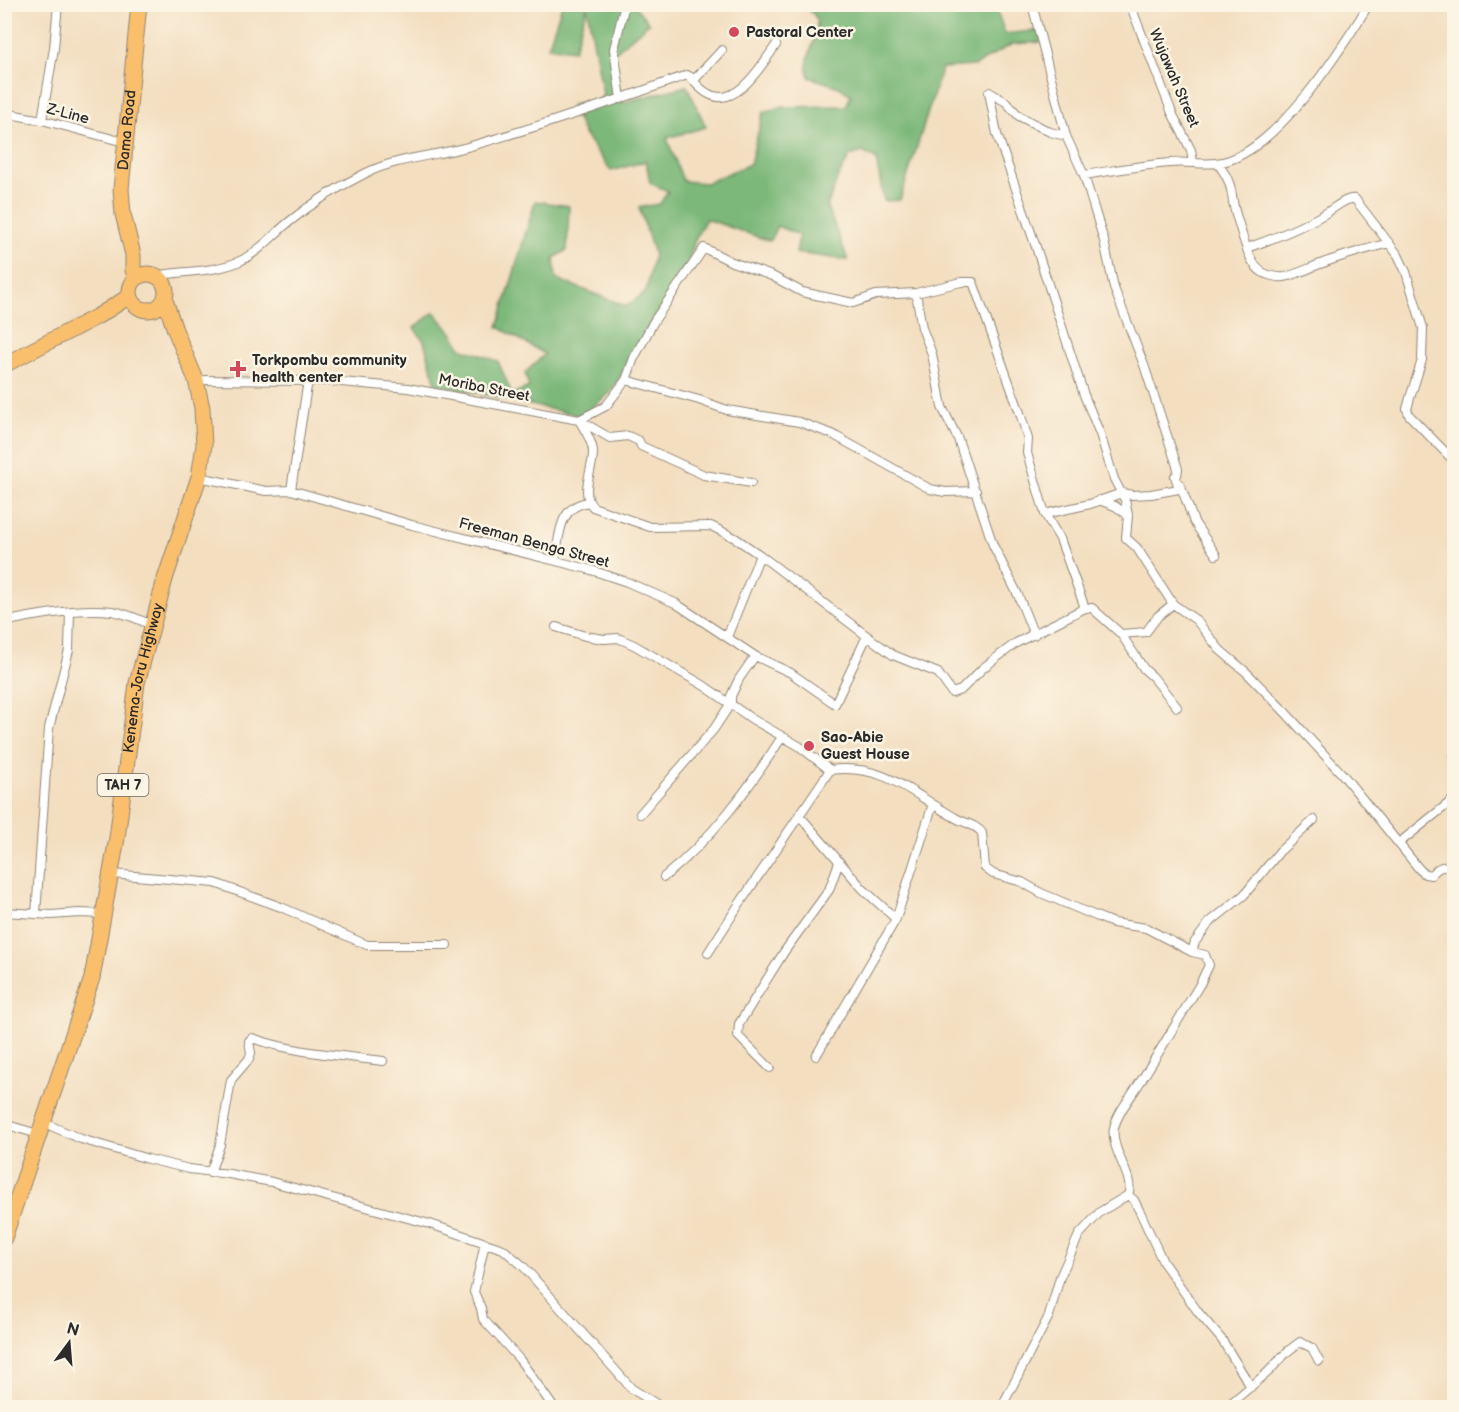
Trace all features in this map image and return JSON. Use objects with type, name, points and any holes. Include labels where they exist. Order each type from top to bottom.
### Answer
[{"type":"highway","name":"Dama Road","points":[[139,4],[121,189],[123,214],[133,255],[149,276]]},
{"type":"highway","points":[[149,276],[166,290],[159,304],[144,309],[133,300],[131,286],[149,276]]},
{"type":"highway","points":[[4,365],[133,300]]},
{"type":"highway","name":"Kenema-Joru Highway","points":[[4,1238],[92,978],[112,874],[132,709],[151,625],[200,477],[204,427],[196,380],[175,330],[159,304]]},
{"type":"street","points":[[42,120],[54,48],[58,4]]},
{"type":"street","points":[[621,99],[614,49],[625,4]]},
{"type":"street","points":[[1032,4],[1066,136],[1084,175],[1104,241],[1114,288],[1164,423],[1178,469],[1175,476],[1179,489],[1151,494],[1122,493],[1089,504],[1045,514]]},
{"type":"street","name":"Wujawah Street","points":[[1130,4],[1172,113],[1191,150],[1194,162]]},
{"type":"street","points":[[1084,175],[1171,162],[1217,163],[1240,156],[1285,120],[1342,47],[1369,4]]},
{"type":"street","points":[[687,75],[707,93],[714,96],[730,96],[758,71],[776,45]]},
{"type":"street","points":[[149,276],[225,266],[239,262],[291,220],[367,172],[421,155],[467,147],[621,99],[687,75],[695,79],[722,50]]},
{"type":"street","points":[[1066,136],[1050,132],[1019,116],[1006,102],[989,92],[997,134],[1084,395],[1100,434],[1114,479],[1122,493],[1129,526],[1126,538],[1137,548],[1173,604],[1196,620],[1220,650],[1246,672],[1285,712],[1343,775],[1425,874],[1431,875],[1438,867],[1445,866],[1455,869]]},
{"type":"street","name":"Z-Line","points":[[4,113],[42,120],[124,142]]},
{"type":"street","points":[[1217,163],[1227,175],[1233,191],[1236,214],[1247,248],[1254,264],[1262,272],[1275,277],[1284,277],[1333,259],[1389,243]]},
{"type":"street","points":[[1247,248],[1306,224],[1351,198],[1355,200],[1398,255],[1406,272],[1422,328],[1422,360],[1407,409],[1408,415],[1455,460]]},
{"type":"street","points":[[1085,608],[1060,539],[1045,514],[1027,453],[1028,439],[1020,413],[973,282],[962,282],[916,293],[876,295],[853,303],[802,292],[772,276],[742,267],[704,248],[654,321],[634,358],[626,380],[606,406],[579,420],[592,447],[593,459],[587,491],[588,502],[593,507],[650,526],[711,526],[735,538],[893,655],[938,673],[952,693],[961,690],[983,668],[1016,643],[1085,608],[1092,608],[1121,634],[1144,669],[1177,707]]},
{"type":"street","points":[[916,293],[922,328],[932,354],[942,407],[958,439],[993,545],[1018,595],[1034,635]]},
{"type":"street","name":"Moriba Street","points":[[196,380],[308,380],[408,388],[579,420],[610,438],[628,436],[639,441],[641,446],[704,475],[751,483]]},
{"type":"street","points":[[291,490],[308,380]]},
{"type":"street","points":[[626,380],[727,410],[799,422],[819,429],[930,489],[945,492],[976,490]]},
{"type":"street","points":[[1177,475],[1194,522],[1216,555]]},
{"type":"street","name":"Freeman Benga Street","points":[[200,477],[266,491],[291,490],[411,525],[555,560],[648,590],[675,603],[755,656],[791,673],[835,704],[867,636]]},
{"type":"street","points":[[1099,500],[1115,506],[1128,515]]},
{"type":"street","points":[[555,560],[562,521],[577,504],[588,502]]},
{"type":"street","points":[[727,637],[760,555]]},
{"type":"street","points":[[1121,634],[1146,632],[1158,616],[1173,604]]},
{"type":"street","points":[[4,622],[70,612],[111,611],[132,616],[151,625]]},
{"type":"street","points":[[36,914],[49,728],[69,650],[70,612]]},
{"type":"street","points":[[556,627],[585,636],[604,639],[618,638],[634,645],[703,685],[799,746],[831,770],[847,768],[876,772],[956,819],[979,828],[982,833],[985,868],[993,874],[1022,882],[1041,893],[1113,922],[1146,928],[1192,952],[1205,956],[1209,965],[1206,974],[1114,1129],[1117,1153],[1131,1186],[1128,1195],[1100,1212],[1079,1235],[1060,1276],[1049,1316],[1001,1407]]},
{"type":"street","points":[[640,814],[714,729],[731,703],[731,696],[739,680],[755,656]]},
{"type":"street","points":[[664,877],[693,851],[733,807],[758,774],[782,736]]},
{"type":"street","points":[[708,953],[831,770]]},
{"type":"street","points":[[1399,843],[1455,799]]},
{"type":"street","points":[[816,1056],[896,919],[933,804]]},
{"type":"street","points":[[799,815],[863,889],[896,919]]},
{"type":"street","points":[[1192,952],[1195,942],[1210,922],[1244,894],[1280,851],[1314,820]]},
{"type":"street","points":[[770,1068],[738,1036],[739,1024],[784,952],[829,890],[839,861]]},
{"type":"street","points":[[112,874],[215,883],[281,907],[367,945],[447,945]]},
{"type":"street","points":[[4,912],[104,914]]},
{"type":"street","points":[[210,1173],[220,1145],[231,1080],[249,1059],[251,1053],[249,1041],[252,1038],[292,1049],[383,1061]]},
{"type":"street","points":[[4,1124],[40,1128],[128,1154],[210,1173],[272,1182],[430,1224],[503,1249],[523,1266],[632,1389],[663,1407]]},
{"type":"street","points":[[1128,1195],[1134,1200],[1163,1262],[1198,1312],[1222,1340],[1251,1387]]},
{"type":"street","points":[[485,1243],[474,1292],[483,1318],[520,1360],[554,1407]]},
{"type":"street","points":[[1225,1407],[1251,1387],[1294,1345],[1300,1342],[1312,1348],[1320,1360]]},
{"type":"green space","points":[[562,5],[613,5],[614,7],[634,5],[649,23],[613,54],[620,103],[687,86],[706,127],[667,138],[683,181],[706,183],[750,164],[763,113],[780,107],[846,106],[851,95],[839,87],[809,77],[808,58],[817,31],[817,22],[814,15],[807,9],[794,5],[995,5],[1005,34],[1039,30],[1041,42],[1012,44],[974,66],[942,68],[900,200],[884,201],[876,159],[863,152],[850,156],[838,177],[827,207],[848,260],[796,253],[799,235],[777,226],[770,241],[706,219],[696,237],[687,266],[610,393],[581,416],[436,384],[424,341],[414,328],[434,312],[453,334],[461,348],[498,361],[512,394],[529,387],[525,373],[545,354],[498,327],[535,201],[569,206],[567,250],[554,258],[556,279],[626,306],[646,292],[654,254],[639,207],[660,204],[668,191],[650,183],[646,161],[611,171],[584,134],[571,105],[599,101],[603,94],[587,7],[574,50],[548,47]]},
{"type":"place","name":"Pastoral Center","points":[[734,32]]},
{"type":"place","name":"Torkpombu community health center","points":[[238,369]]},
{"type":"place","name":"Sao-Abie Guest House","points":[[809,746]]}]
